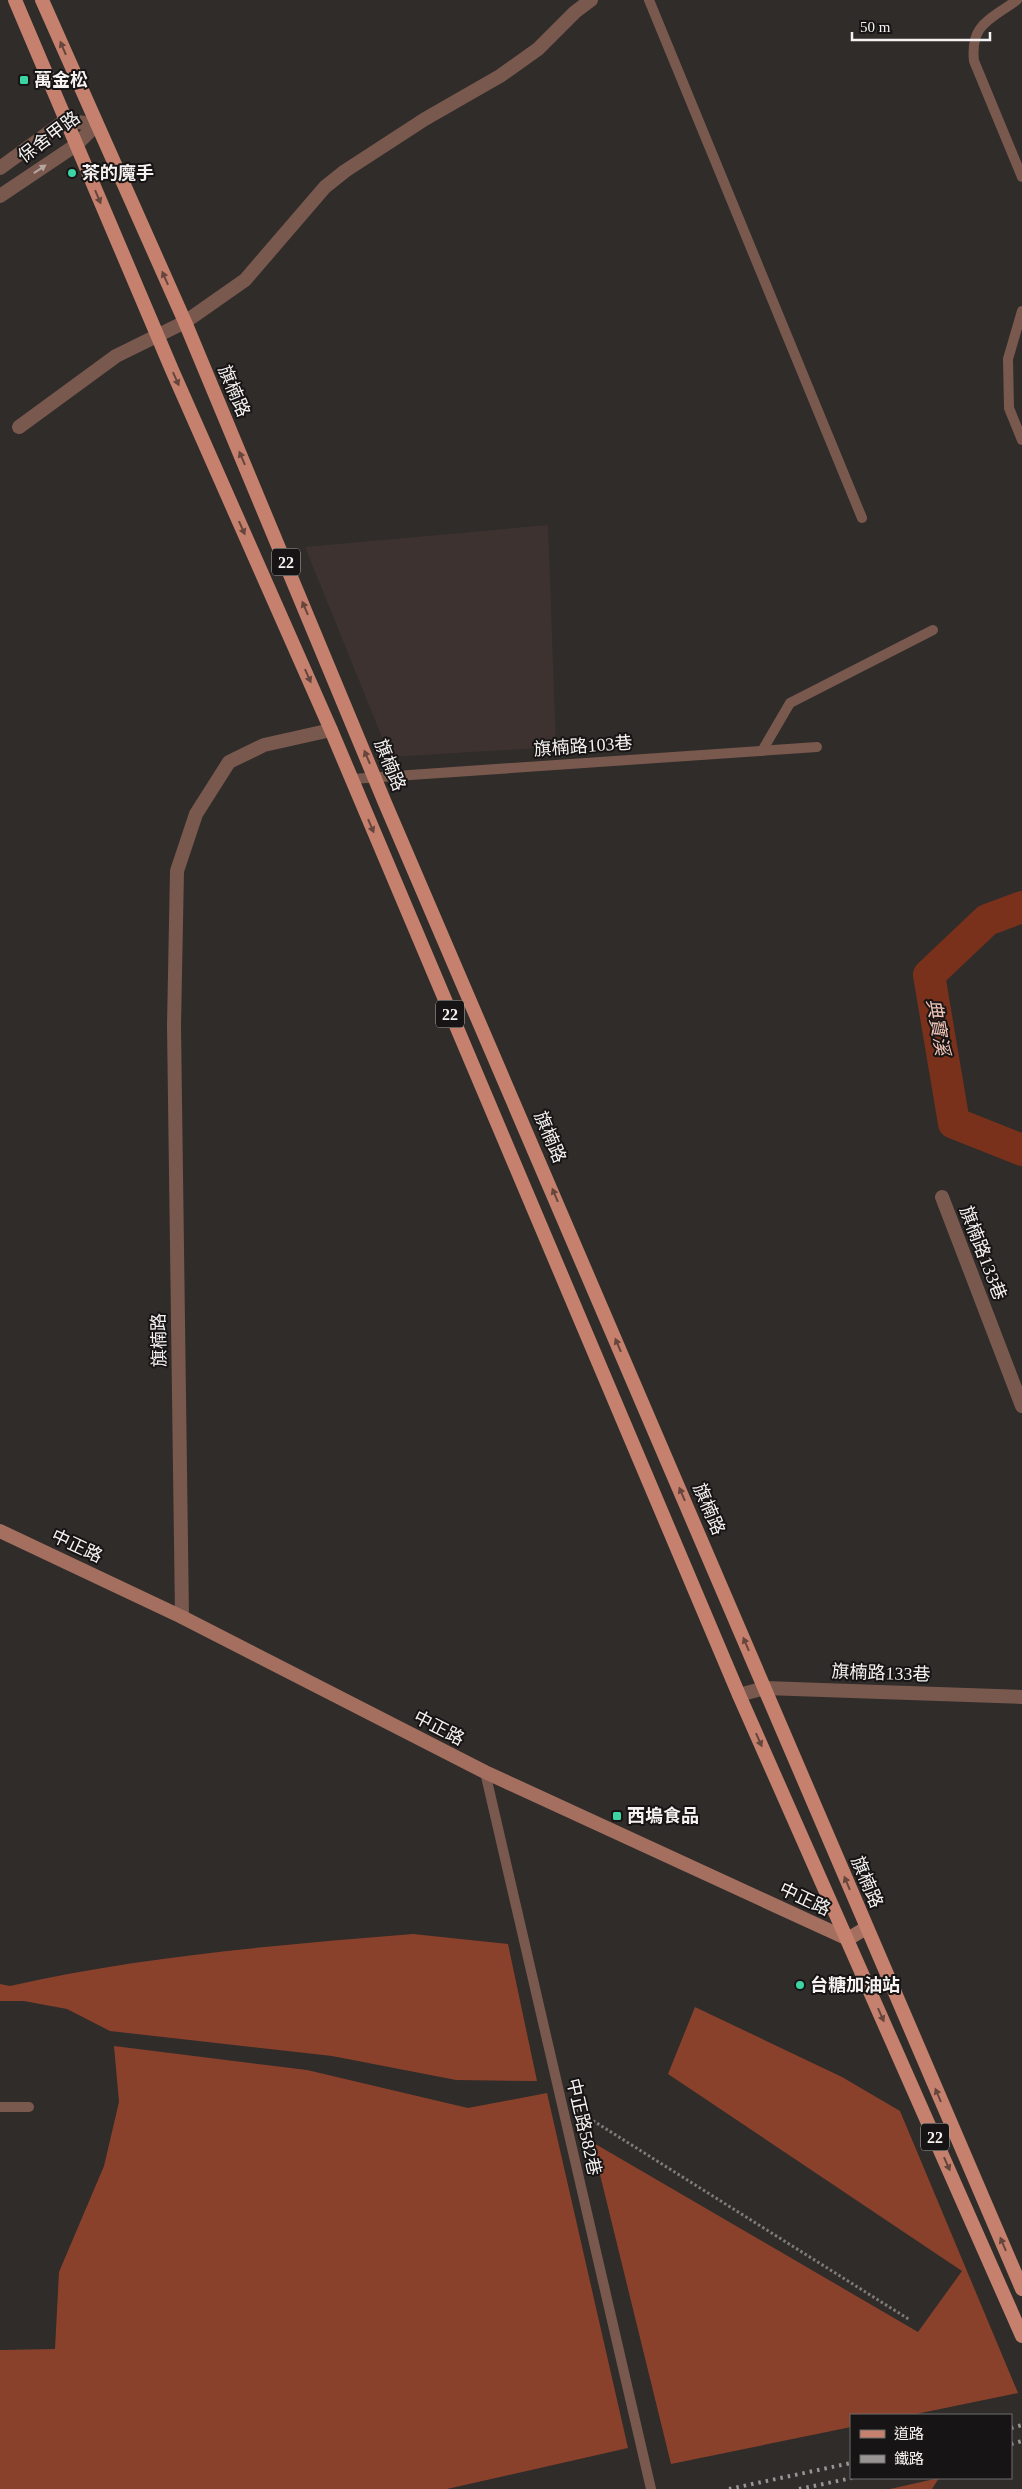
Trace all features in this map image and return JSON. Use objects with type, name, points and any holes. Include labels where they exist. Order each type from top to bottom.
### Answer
[{"type":"main road","name":"22","points":[[15,0],[157,334],[352,779],[739,1695],[1022,2336]]},
{"type":"main road","name":"旗楠路","points":[[42,0],[185,322],[385,803],[1022,2289]]},
{"type":"main road","name":"中正路","points":[[0,1531],[182,1617],[485,1772],[848,1939]]},
{"type":"main road","points":[[848,1939],[866,1928]]},
{"type":"street","points":[[19,427],[116,356],[157,334],[185,322],[244,280],[332,182],[426,119],[500,76],[538,49],[575,12],[591,0]]},
{"type":"street","points":[[66,120],[96,125]]},
{"type":"street","name":"保舍甲路","points":[[0,168],[66,120]]},
{"type":"street","name":"保舍甲路","points":[[0,196],[76,145],[96,125]]},
{"type":"street","name":"旗楠路","points":[[182,1617],[174,1026],[177,871],[196,814],[230,762],[264,744],[331,730]]},
{"type":"street","name":"旗楠路133巷","points":[[942,1197],[1022,1406]]},
{"type":"street","name":"旗楠路133巷","points":[[739,1695],[765,1688],[1022,1697]]},
{"type":"lane","points":[[649,0],[862,518]]},
{"type":"lane","points":[[1017,0],[981,26],[975,36],[973,46],[974,61],[1022,177]]},
{"type":"lane","points":[[1022,311],[1008,359],[1009,408],[1022,440]]},
{"type":"lane","points":[[762,751],[790,703],[934,630]]},
{"type":"lane","name":"旗楠路103巷","points":[[352,779],[817,747]]},
{"type":"lane","name":"中正路582巷","points":[[485,1772],[651,2489]]},
{"type":"lane","points":[[0,2107],[29,2107]]},
{"type":"path","points":[[561,2100],[910,2320]]},
{"type":"shaded area","points":[[548,525],[556,747],[390,757],[305,547]]},
{"type":"shaded area","points":[[413,1934],[508,1944],[537,2081],[456,2080],[332,2056],[110,2031],[67,2009],[24,2001],[0,2001],[0,1984],[10,1986],[160,1959]]},
{"type":"shaded area","points":[[695,2007],[842,2077],[900,2111],[1018,2393],[916,2414],[850,2414],[850,2427],[671,2464],[592,2142],[918,2332],[962,2271],[668,2074]]},
{"type":"shaded area","points":[[114,2046],[307,2070],[468,2108],[547,2093],[628,2448],[447,2489],[0,2489],[0,2350],[55,2349],[59,2272],[104,2166],[119,2102]]},
{"type":"shaded area","points":[[935,2479],[938,2479],[932,2489],[890,2489]]},
{"type":"waterway","name":"典寶溪","points":[[1022,907],[987,920],[929,975],[954,1123],[1022,1150]]},
{"type":"railway","points":[[1012,2428],[1022,2425]]},
{"type":"railway","points":[[1012,2444],[1022,2441]]},
{"type":"railway","points":[[729,2489],[850,2463]]},
{"type":"railway","points":[[799,2489],[850,2478]]},
{"type":"place","name":"萬金松","points":[[24,80]]},
{"type":"place","name":"茶的魔手","points":[[72,173]]},
{"type":"place","name":"西塢食品","points":[[617,1816]]},
{"type":"place","name":"台糖加油站","points":[[800,1985]]}]
